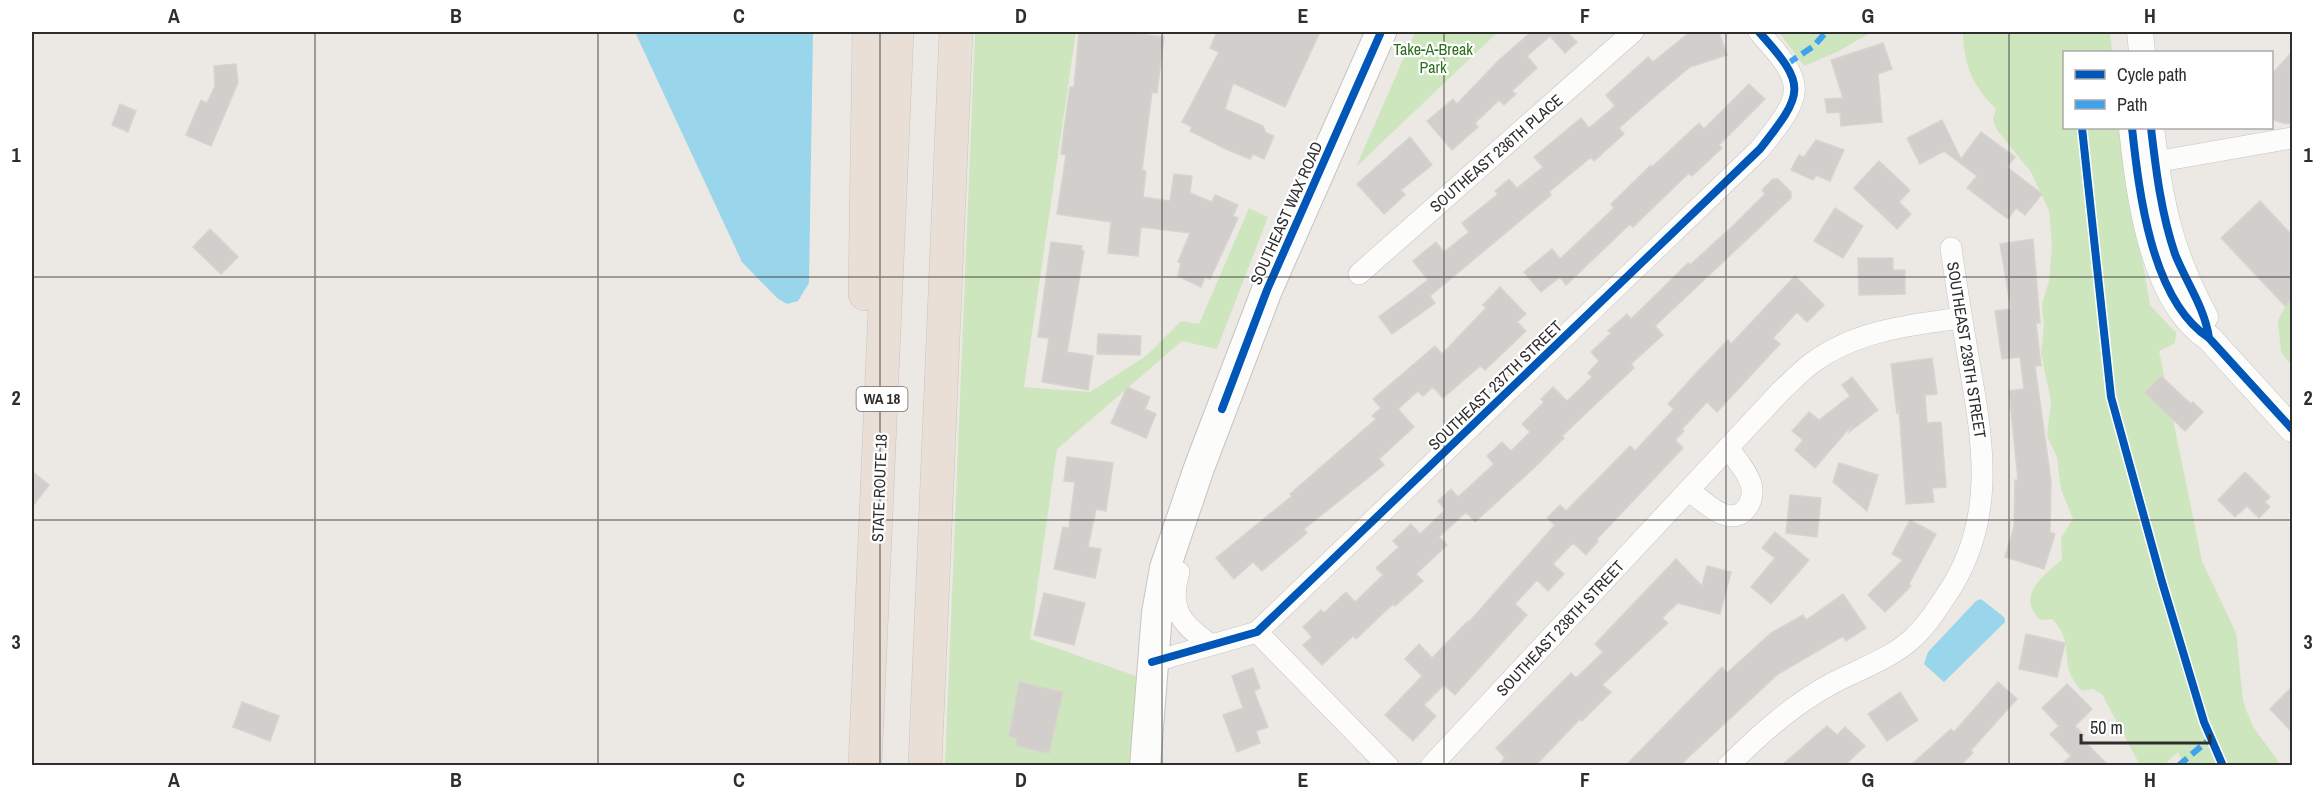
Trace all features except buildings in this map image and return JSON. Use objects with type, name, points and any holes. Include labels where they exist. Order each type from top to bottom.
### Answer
[{"type":"highway","points":[[869,32],[863,403],[873,633]]},
{"type":"highway","name":"STATE ROUTE 18","points":[[865,765],[873,633],[897,32]]},
{"type":"highway","points":[[925,765],[956,32]]},
{"type":"main road","name":"SOUTHEAST WAX ROAD","points":[[1145,765],[1152,662],[1165,568],[1193,485],[1267,290],[1381,32]]},
{"type":"street","name":"SOUTHEAST 236TH PLACE","points":[[1359,274],[1633,32]]},
{"type":"street","name":"SOUTHEAST 237TH STREET","points":[[1152,662],[1257,632],[1760,149],[1791,110],[1795,92],[1787,64],[1759,32]]},
{"type":"street","points":[[2123,32],[2125,51]]},
{"type":"street","points":[[2139,32],[2142,51]]},
{"type":"street","points":[[2132,129],[2142,202],[2158,260],[2179,305],[2193,327],[2209,338],[2292,429]]},
{"type":"street","points":[[2141,129],[2145,148],[2155,162]]},
{"type":"street","points":[[2151,129],[2162,211],[2182,272],[2206,320],[2209,338]]},
{"type":"street","points":[[2155,162],[2292,138]]},
{"type":"street","name":"SOUTHEAST 239TH STREET","points":[[1728,765],[1770,725],[1798,704],[1885,658],[1914,637],[1960,576],[1977,533],[1982,494],[1982,437],[1951,248]]},
{"type":"street","name":"SOUTHEAST 238TH STREET","points":[[1431,765],[1728,448],[1812,363],[1848,342],[1895,327],[1961,318]]},
{"type":"street","points":[[1689,490],[1714,510],[1728,516],[1739,515],[1747,509],[1752,499],[1751,484],[1728,448]]},
{"type":"street","points":[[1193,485],[1196,516],[1174,589],[1176,607],[1182,620],[1211,645]]},
{"type":"street","points":[[1257,632],[1388,765]]},
{"type":"green space","points":[[975,32],[1076,32],[1024,387],[1090,392],[1146,356],[1181,321],[1199,324],[1249,208],[1268,217],[1217,349],[1182,341],[1057,449],[1030,639],[1136,676],[1133,765],[945,766]]},
{"type":"green space","name":"Take-A-Break Park","points":[[1415,32],[1498,32],[1356,167]]},
{"type":"green space","points":[[1779,32],[1872,32],[1837,52],[1804,66]]},
{"type":"green space","points":[[1963,32],[2110,32],[2112,51],[2063,51],[2063,129],[2120,129],[2150,305],[2176,333],[2175,343],[2159,351],[2202,561],[2236,633],[2243,700],[2248,715],[2254,728],[2281,765],[2183,765],[2178,752],[2164,765],[2140,765],[2102,694],[2093,689],[2082,691],[2074,681],[2067,663],[2066,646],[2060,628],[2052,619],[2041,620],[2034,612],[2030,603],[2034,587],[2062,560],[2061,538],[2073,519],[2061,489],[2057,457],[2047,436],[2051,401],[2041,353],[2044,326],[2042,304],[2049,281],[2052,246],[2049,211],[2031,172],[1997,130],[1993,120],[1996,109],[1975,83],[1965,55]]},
{"type":"green space","points":[[2292,294],[2292,366],[2281,352],[2278,320]]},
{"type":"water","points":[[635,32],[813,32],[809,283],[798,301],[787,304],[777,298],[742,262]]},
{"type":"water","points":[[1981,599],[2004,617],[2005,622],[1944,682],[1924,664],[1928,652],[1976,601]]},
{"type":"marked path","points":[[1787,64],[1814,46],[1826,32]]},
{"type":"marked path","points":[[2178,766],[2211,738]]},
{"type":"cycle path","points":[[1222,409],[1267,290],[1381,32]]},
{"type":"cycle path","points":[[1152,662],[1257,632],[1760,149],[1785,115],[1792,102],[1794,90],[1786,65],[1759,32]]},
{"type":"cycle path","points":[[2082,129],[2111,397],[2162,582],[2204,722],[2223,766]]},
{"type":"cycle path","points":[[2132,129],[2144,213],[2151,243],[2173,298],[2189,321],[2209,338],[2292,429]]},
{"type":"cycle path","points":[[2151,129],[2170,239],[2179,264],[2204,316],[2209,338]]}]
